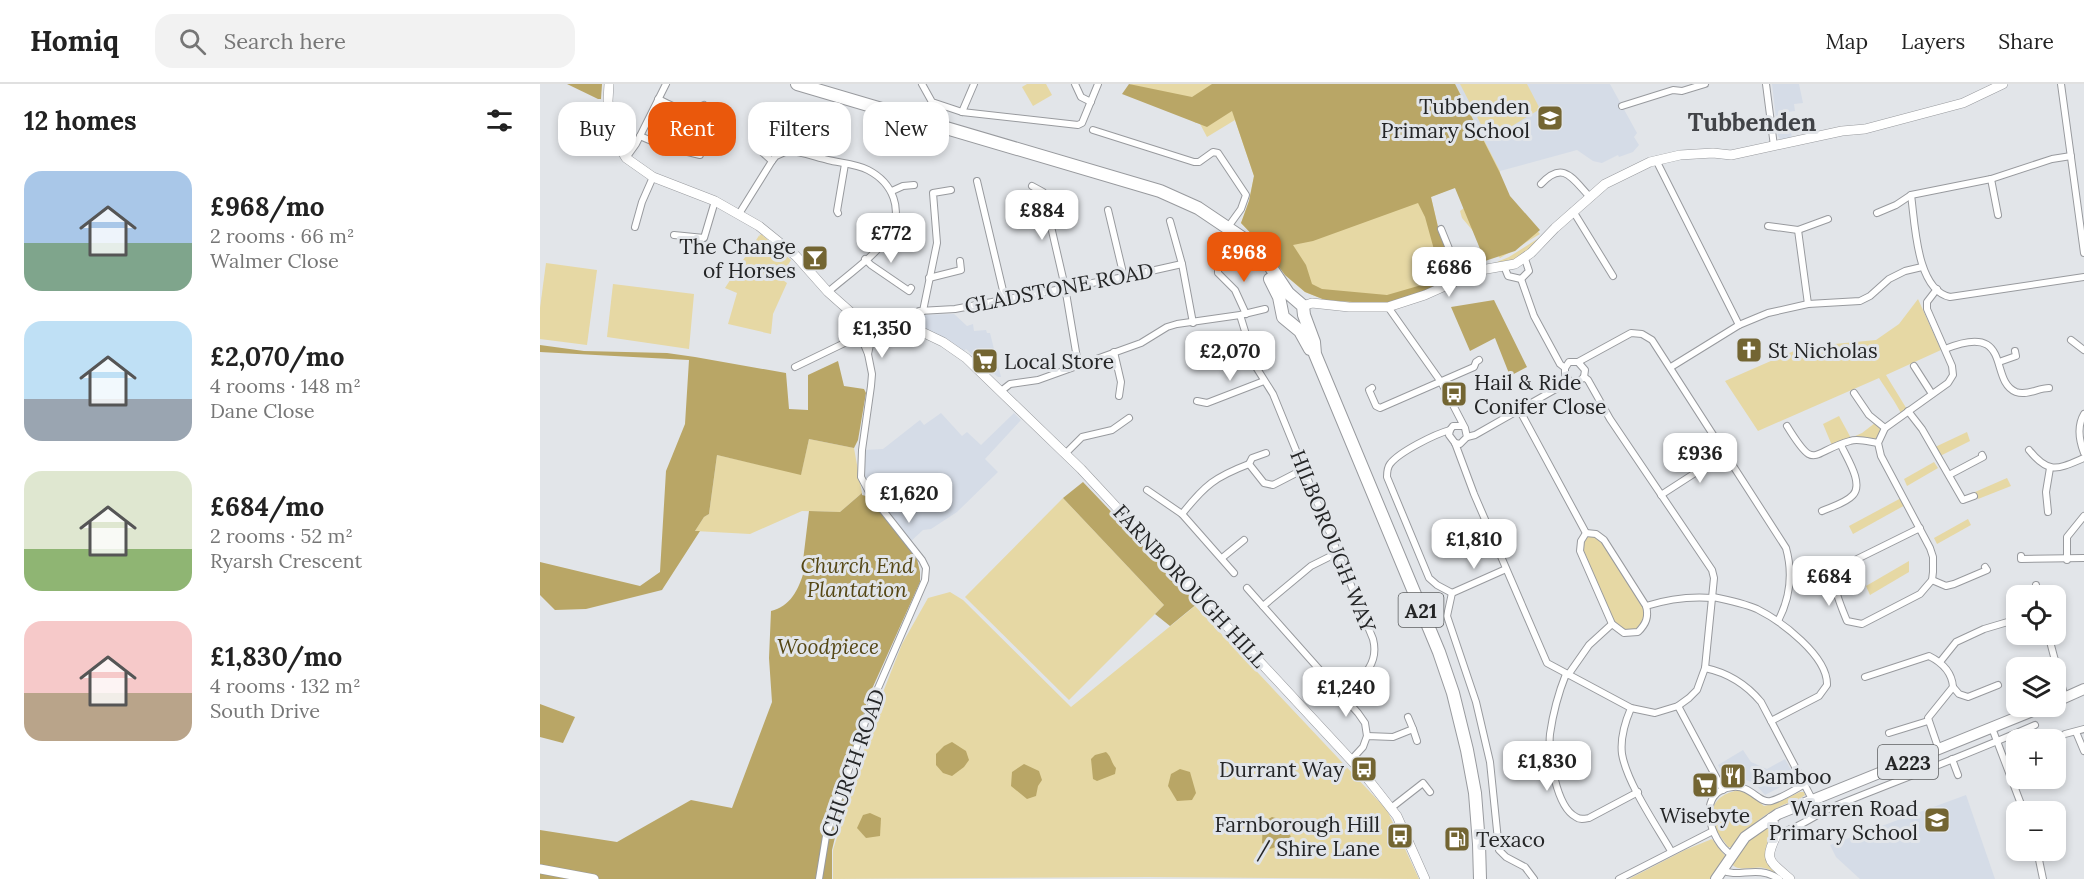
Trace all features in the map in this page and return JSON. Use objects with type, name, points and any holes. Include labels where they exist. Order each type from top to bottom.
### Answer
[{"type":"highway","name":"A21","points":[[797,84],[1142,184],[1189,203],[1250,243],[1262,256],[1301,307],[1314,342],[1315,354]]},
{"type":"highway","name":"A21","points":[[1239,237],[1270,279],[1282,306]]},
{"type":"highway","points":[[1287,301],[1301,307],[1299,321],[1292,323],[1283,317],[1282,306],[1287,301]]},
{"type":"highway","name":"A21","points":[[1292,323],[1315,354],[1433,638],[1453,693],[1472,778],[1478,829],[1480,879]]},
{"type":"main road","points":[[609,84],[608,101],[612,130],[626,158],[653,177],[715,201],[759,226],[787,249],[828,292],[855,316]]},
{"type":"main road","points":[[1301,307],[1312,303],[1349,307],[1388,307],[1425,295],[1481,270],[1515,264],[1525,259],[1589,196],[1610,180],[1656,160],[1680,155],[1713,153],[1731,155],[1900,121],[1963,103],[1990,87],[2003,84]]},
{"type":"main road","name":"FARNBOROUGH HILL","points":[[855,316],[910,328],[934,337],[952,348],[1001,391],[1065,453],[1351,760],[1397,816],[1425,879]]},
{"type":"main road","points":[[2066,697],[2084,689]]},
{"type":"main road","name":"A223","points":[[1718,876],[1749,833],[1771,818],[1812,799],[2018,717]]},
{"type":"main road","points":[[1771,818],[1778,832],[1770,845],[1770,858],[1775,866],[1790,879]]},
{"type":"main road","points":[[540,869],[594,879]]},
{"type":"street","points":[[626,158],[640,136],[666,84]]},
{"type":"street","points":[[922,84],[932,102],[962,112],[1078,125],[1082,123],[1098,84]]},
{"type":"street","points":[[962,112],[974,84]]},
{"type":"street","points":[[1075,84],[1081,97],[1090,102]]},
{"type":"street","points":[[1622,106],[1672,87],[1682,91],[1705,84]]},
{"type":"street","points":[[1766,84],[1774,146]]},
{"type":"street","points":[[2061,84],[2084,253]]},
{"type":"street","points":[[658,99],[665,102]]},
{"type":"street","points":[[1093,130],[1194,162],[1199,162],[1213,152],[1220,154],[1246,195],[1241,209],[1227,228]]},
{"type":"street","points":[[640,136],[648,139]]},
{"type":"street","points":[[740,214],[772,161],[780,153],[790,151],[866,168],[881,178],[892,191],[897,204],[896,222],[889,237],[828,292]]},
{"type":"street","points":[[766,156],[772,161]]},
{"type":"street","points":[[1877,213],[1896,206],[1911,195],[1991,179],[2052,159],[2071,156]]},
{"type":"street","points":[[1656,160],[1739,325]]},
{"type":"street","points":[[838,213],[845,164]]},
{"type":"street","points":[[1541,184],[1550,174],[1565,173],[1589,196]]},
{"type":"street","points":[[635,227],[642,202],[653,177]]},
{"type":"street","points":[[1991,179],[1998,215]]},
{"type":"street","points":[[977,181],[1005,299]]},
{"type":"street","points":[[892,191],[903,186],[914,185]]},
{"type":"street","points":[[1032,186],[1043,192],[1065,287],[1078,364]]},
{"type":"street","points":[[910,328],[917,313],[923,310],[937,243],[933,193],[951,190]]},
{"type":"street","points":[[1911,195],[1922,267],[1941,294],[1950,297],[2084,277]]},
{"type":"street","points":[[674,235],[704,238],[715,201]]},
{"type":"street","points":[[1108,210],[1124,277]]},
{"type":"street","points":[[1573,211],[1613,276]]},
{"type":"street","points":[[1768,226],[1798,230],[1828,219]]},
{"type":"street","points":[[1170,221],[1182,264],[1193,323]]},
{"type":"street","points":[[1441,229],[1461,278]]},
{"type":"street","points":[[1798,230],[1808,304]]},
{"type":"street","points":[[866,259],[871,265],[909,291],[911,288]]},
{"type":"street","points":[[1521,279],[1529,271],[1525,259]]},
{"type":"street","name":"HILBOROUGH WAY","points":[[1218,260],[1218,273],[1235,290],[1256,367],[1274,394],[1373,639],[1375,653],[1368,671],[1342,695]]},
{"type":"street","points":[[929,278],[961,270],[960,261]]},
{"type":"street","name":"GLADSTONE ROAD","points":[[923,310],[956,309],[1182,264]]},
{"type":"street","points":[[1504,266],[1508,276],[1521,279]]},
{"type":"street","points":[[1671,367],[1739,325],[1768,313],[1808,304],[1860,301],[1870,296],[1889,279],[1905,271],[1922,267]]},
{"type":"street","points":[[1521,279],[1534,316],[1560,364],[1565,368]]},
{"type":"street","points":[[1920,528],[1840,569],[1833,578],[1847,621],[1862,624],[1920,594],[1932,580],[1934,565],[1930,548],[1920,528],[1881,456],[1878,443],[1886,428],[1948,383],[1953,375],[1952,366],[1927,309],[1927,302],[1937,290]]},
{"type":"street","points":[[1388,307],[1441,382],[1467,437]]},
{"type":"street","points":[[1001,391],[1010,384],[1038,380],[1141,343],[1167,327],[1243,315],[1265,309]]},
{"type":"street","name":"CHURCH ROAD","points":[[819,879],[826,837],[872,702],[926,574],[922,560],[870,494],[861,477],[861,450],[872,374],[855,316]]},
{"type":"street","name":"CHURCH ROAD","points":[[868,354],[876,322]]},
{"type":"street","points":[[1584,377],[1578,382],[1570,381],[1565,376],[1565,368],[1569,362],[1578,362],[1631,333],[1642,334],[1652,340],[1786,548],[1790,562],[1788,593],[1785,608],[1778,621]]},
{"type":"street","points":[[795,367],[861,335],[872,337]]},
{"type":"street","points":[[2071,340],[2084,350]]},
{"type":"street","points":[[1945,349],[1957,344],[1978,342],[1987,345],[1994,351],[2006,382],[2014,392],[2025,393],[2049,388]]},
{"type":"street","points":[[2000,363],[2016,356],[2015,351]]},
{"type":"street","points":[[1114,352],[1121,382],[1119,396]]},
{"type":"street","points":[[1372,388],[1369,390],[1376,406],[1380,408],[1474,367],[1479,360]]},
{"type":"street","points":[[1450,430],[1449,435],[1455,443],[1547,663],[1631,708],[1655,713],[1678,706],[1697,690],[1705,668],[1713,598],[1712,570],[1584,377],[1585,369],[1578,362]]},
{"type":"street","points":[[1914,366],[1932,394]]},
{"type":"street","points":[[1197,401],[1207,403],[1264,381]]},
{"type":"street","points":[[1455,443],[1460,444],[1467,437],[1520,411],[1570,381]]},
{"type":"street","points":[[1854,393],[1869,415],[1886,428]]},
{"type":"street","points":[[1520,411],[1586,533]]},
{"type":"street","points":[[1908,411],[1922,429],[1963,500],[1974,496]]},
{"type":"street","points":[[2084,414],[2079,426],[2079,437],[2084,453]]},
{"type":"street","points":[[1065,453],[1082,437],[1112,430],[1129,418]]},
{"type":"street","points":[[1452,593],[1429,578],[1387,477],[1387,468],[1397,457],[1441,432],[1450,430],[1453,426],[1462,426]]},
{"type":"street","points":[[1787,426],[1805,453],[1812,456],[1820,455],[1852,440],[1878,443]]},
{"type":"street","points":[[1822,511],[1852,497],[1857,490],[1856,480],[1841,445]]},
{"type":"street","points":[[2029,450],[2041,464],[2050,468],[2061,468],[2084,458]]},
{"type":"street","points":[[1182,514],[1201,490],[1225,473],[1249,464],[1252,458],[1266,453]]},
{"type":"street","points":[[1661,495],[1726,453]]},
{"type":"street","points":[[1949,475],[1983,457],[1982,454]]},
{"type":"street","points":[[1249,464],[1264,483],[1273,485],[1304,469]]},
{"type":"street","points":[[2048,512],[2046,492],[2050,468]]},
{"type":"street","points":[[1147,490],[1182,514],[1234,573]]},
{"type":"street","points":[[2067,560],[2067,537],[2084,516]]},
{"type":"street","points":[[1586,533],[1596,534],[1604,540],[1646,606],[1647,620],[1638,632],[1624,633],[1612,624],[1580,551],[1581,541],[1586,533]]},
{"type":"street","points":[[1222,558],[1244,540]]},
{"type":"street","points":[[1263,606],[1315,563],[1339,552]]},
{"type":"street","points":[[2021,556],[2021,559],[2084,558]]},
{"type":"street","points":[[1932,580],[1946,586],[1986,570],[1985,567]]},
{"type":"street","points":[[1452,593],[1506,569]]},
{"type":"street","points":[[1247,588],[1363,720],[1367,735],[1363,747],[1351,760]]},
{"type":"street","points":[[1452,593],[1447,616],[1476,702],[1490,762],[1499,849],[1506,857],[1525,867],[1534,879]]},
{"type":"street","points":[[1646,606],[1678,598],[1731,600],[1756,609],[1778,621],[1798,637],[1825,672],[1827,685],[1819,696],[1771,722]]},
{"type":"street","points":[[1940,662],[1956,642],[1984,629],[2006,622]]},
{"type":"street","points":[[1612,624],[1589,645],[1567,675],[1557,699],[1550,738],[1554,776],[1568,810],[1574,817],[1581,819],[1589,818],[1638,792]]},
{"type":"street","points":[[1865,677],[1929,656],[1940,662],[1952,678],[1953,687],[1959,694],[1968,697],[1998,684]]},
{"type":"street","points":[[1705,668],[1735,678],[1750,689],[1761,702],[1812,799]]},
{"type":"street","points":[[1939,750],[1928,721],[1929,714],[1953,687]]},
{"type":"street","points":[[1678,706],[1723,790]]},
{"type":"street","points":[[1631,708],[1622,736],[1622,754],[1638,792],[1671,851]]},
{"type":"street","points":[[1408,717],[1418,741]]},
{"type":"street","points":[[1890,733],[1928,721]]},
{"type":"street","points":[[1778,832],[1828,808],[2035,725]]},
{"type":"street","points":[[1992,728],[2020,801]]},
{"type":"street","points":[[1367,735],[1393,737],[1413,729]]},
{"type":"street","points":[[2066,734],[2084,729]]},
{"type":"street","points":[[2076,732],[2084,751]]},
{"type":"street","points":[[1952,759],[1958,775]]},
{"type":"street","points":[[1391,808],[1423,783],[1430,792]]},
{"type":"street","points":[[1732,855],[1723,849],[1708,817],[1713,798],[1723,790],[1734,787],[1745,788],[1761,800],[1768,801],[1805,784]]},
{"type":"street","points":[[1619,879],[1713,831]]},
{"type":"street","points":[[2039,861],[2043,879]]},
{"type":"street","points":[[1706,879],[1729,874],[1763,872],[1779,879]]},
{"type":"shaded area","points":[[1027,84],[1046,84],[1052,95],[1033,106],[1022,87]]},
{"type":"shaded area","points":[[1130,84],[1455,84],[1500,171],[1490,177],[1540,234],[1500,258],[1488,243],[1485,245],[1462,218],[1460,211],[1464,208],[1455,187],[1431,197],[1438,227],[1457,275],[1407,300],[1380,304],[1325,300],[1305,292],[1285,275],[1266,249],[1241,223],[1249,201],[1254,176],[1235,120],[1207,137],[1199,122],[1196,123]]},
{"type":"shaded area","name":"Tubbenden Primary School","points":[[1453,84],[1610,84],[1637,133],[1634,137],[1639,145],[1633,152],[1619,157],[1618,155],[1602,163],[1593,161],[1577,150],[1500,171]]},
{"type":"shaded area","points":[[1460,84],[1527,84],[1540,109],[1489,140]]},
{"type":"shaded area","points":[[1772,84],[1799,84],[1803,103],[1794,104],[1795,111],[1788,112],[1792,139],[1782,141],[1778,136]]},
{"type":"shaded area","points":[[760,234],[759,237],[761,234],[791,260],[780,278],[787,283],[773,314],[771,334],[728,324],[737,293],[725,288]]},
{"type":"shaded area","points":[[1539,238],[1531,251],[1524,255],[1508,262],[1485,267],[1509,257]]},
{"type":"shaded area","points":[[546,263],[597,270],[587,345],[540,339],[540,308]]},
{"type":"shaded area","points":[[613,284],[694,294],[689,349],[607,337]]},
{"type":"shaded area","points":[[1918,299],[1941,350],[1886,375],[1908,411],[1902,415],[1879,378],[1758,431],[1725,381],[1803,347],[1876,340],[1899,324]]},
{"type":"shaded area","points":[[954,314],[967,326],[973,324],[974,331],[986,330],[990,333],[1001,377],[988,369],[966,349],[964,351],[917,324],[920,315]]},
{"type":"shaded area","points":[[941,413],[962,436],[967,432],[981,445],[1014,413],[1021,420],[985,459],[998,472],[957,512],[931,529],[923,530],[910,542],[870,490],[863,472],[864,450],[883,449],[920,420],[924,425]]},
{"type":"shaded area","points":[[1839,416],[1852,440],[1833,448],[1823,424]]},
{"type":"shaded area","points":[[1875,423],[1881,430],[1875,440],[1853,437],[1862,433]]},
{"type":"shaded area","points":[[1967,432],[1970,441],[1938,457],[1933,448]]},
{"type":"shaded area","points":[[809,439],[854,448],[862,493],[840,512],[802,511],[750,534],[695,531],[704,517],[709,514],[717,455],[801,474]]},
{"type":"shaded area","points":[[1934,462],[1938,468],[1907,486],[1904,479]]},
{"type":"shaded area","points":[[2007,478],[2011,486],[1978,499],[1975,492]]},
{"type":"shaded area","points":[[1903,497],[1907,504],[1853,534],[1849,526]]},
{"type":"shaded area","points":[[1063,498],[1164,605],[1069,700],[965,597]]},
{"type":"shaded area","points":[[1968,519],[1971,525],[1937,544],[1934,538]]},
{"type":"shaded area","points":[[1588,537],[1595,537],[1602,542],[1644,607],[1644,619],[1636,629],[1625,630],[1614,623],[1583,550],[1584,542]]},
{"type":"shaded area","points":[[1909,561],[1909,572],[1870,595],[1866,586]]},
{"type":"shaded area","points":[[950,592],[963,600],[1071,707],[1195,606],[1387,810],[1419,879],[1148,877],[833,879],[833,850],[878,705],[902,644],[928,598]]},
{"type":"shaded area","points":[[1743,750],[1751,762],[1767,769],[1785,759],[1796,779],[1765,795],[1755,784],[1742,778],[1725,778],[1718,765]]},
{"type":"shaded area","points":[[1740,790],[1764,806],[1777,803],[1800,792],[1804,792],[1805,795],[1765,815],[1732,847],[1728,847],[1714,825],[1713,809],[1723,796]]},
{"type":"shaded area","name":"Warren Road Primary School","points":[[1966,795],[1995,879],[1860,879],[1836,857],[1830,845]]},
{"type":"shaded area","points":[[1769,824],[1772,832],[1766,851],[1778,874],[1764,868],[1734,866],[1731,863],[1749,837]]},
{"type":"shaded area","points":[[1712,839],[1726,857],[1713,879],[1629,879],[1685,850]]},
{"type":"green space","points":[[567,84],[602,84],[601,99],[598,99]]},
{"type":"green space","points":[[1129,84],[1192,97],[1212,84],[1455,84],[1510,196],[1540,230],[1515,251],[1485,261],[1455,188],[1431,197],[1438,227],[1456,269],[1438,264],[1425,217],[1418,203],[1313,241],[1293,245],[1306,265],[1312,284],[1322,289],[1387,295],[1456,275],[1407,300],[1380,304],[1325,300],[1305,292],[1285,275],[1266,249],[1241,223],[1249,201],[1254,176],[1232,111],[1207,127],[1122,94]]},
{"type":"green space","points":[[1494,300],[1527,367],[1510,376],[1495,338],[1470,351],[1451,307]]},
{"type":"green space","points":[[540,345],[584,351],[667,353],[786,373],[789,409],[808,410],[808,375],[838,361],[844,386],[864,389],[866,393],[858,440],[854,448],[809,439],[801,475],[717,455],[709,514],[704,517],[695,531],[700,531],[662,590],[586,609],[555,610],[540,595],[540,562],[640,586],[660,572],[666,471],[685,424],[689,360],[540,352]]},
{"type":"green space","points":[[1083,482],[1198,603],[1170,626],[1155,614],[1164,605],[1063,498]]},
{"type":"green space","name":"Woodpiece","points":[[862,493],[870,497],[917,559],[920,582],[867,700],[832,850],[832,879],[540,879],[540,830],[617,842],[691,800],[732,808],[772,702],[769,658],[771,611],[783,606],[793,596],[802,578],[809,511],[840,512]]},
{"type":"green space","points":[[540,704],[575,717],[563,743],[540,737]]},
{"type":"green space","points":[[952,742],[966,751],[969,760],[952,776],[943,773],[936,765],[936,754]]},
{"type":"green space","points":[[1106,752],[1116,768],[1115,774],[1097,781],[1093,779],[1091,759],[1095,755]]},
{"type":"green space","points":[[1024,764],[1039,771],[1042,780],[1036,796],[1027,799],[1011,786],[1012,772]]},
{"type":"green space","points":[[1180,769],[1190,772],[1196,793],[1192,800],[1177,801],[1168,786],[1171,774]]},
{"type":"green space","points":[[870,813],[881,818],[880,836],[866,838],[857,828],[863,815]]},
{"type":"green space","points":[[1272,817],[1286,821],[1291,838],[1286,843],[1270,849],[1262,843],[1263,822]]},
{"type":"place","name":"Tubbenden Primary School","points":[[1550,118]]},
{"type":"place","name":"The Change of Horses","points":[[815,258]]},
{"type":"place","name":"St Nicholas","points":[[1749,350]]},
{"type":"place","name":"Local Store","points":[[985,361]]},
{"type":"place","name":"Hail & Ride Conifer Close","points":[[1454,394]]},
{"type":"place","name":"Durrant Way","points":[[1364,769]]},
{"type":"place","name":"Bamboo","points":[[1733,776]]},
{"type":"place","name":"Wisebyte","points":[[1705,785]]},
{"type":"place","name":"Warren Road Primary School","points":[[1937,820]]},
{"type":"place","name":"Farnborough Hill / Shire Lane","points":[[1400,836]]},
{"type":"place","name":"Texaco","points":[[1457,839]]},
{"type":"district","name":"Tubbenden","points":[[1752,122]]},
{"type":"park label","name":"Church End Plantation","points":[[857,577]]}]
